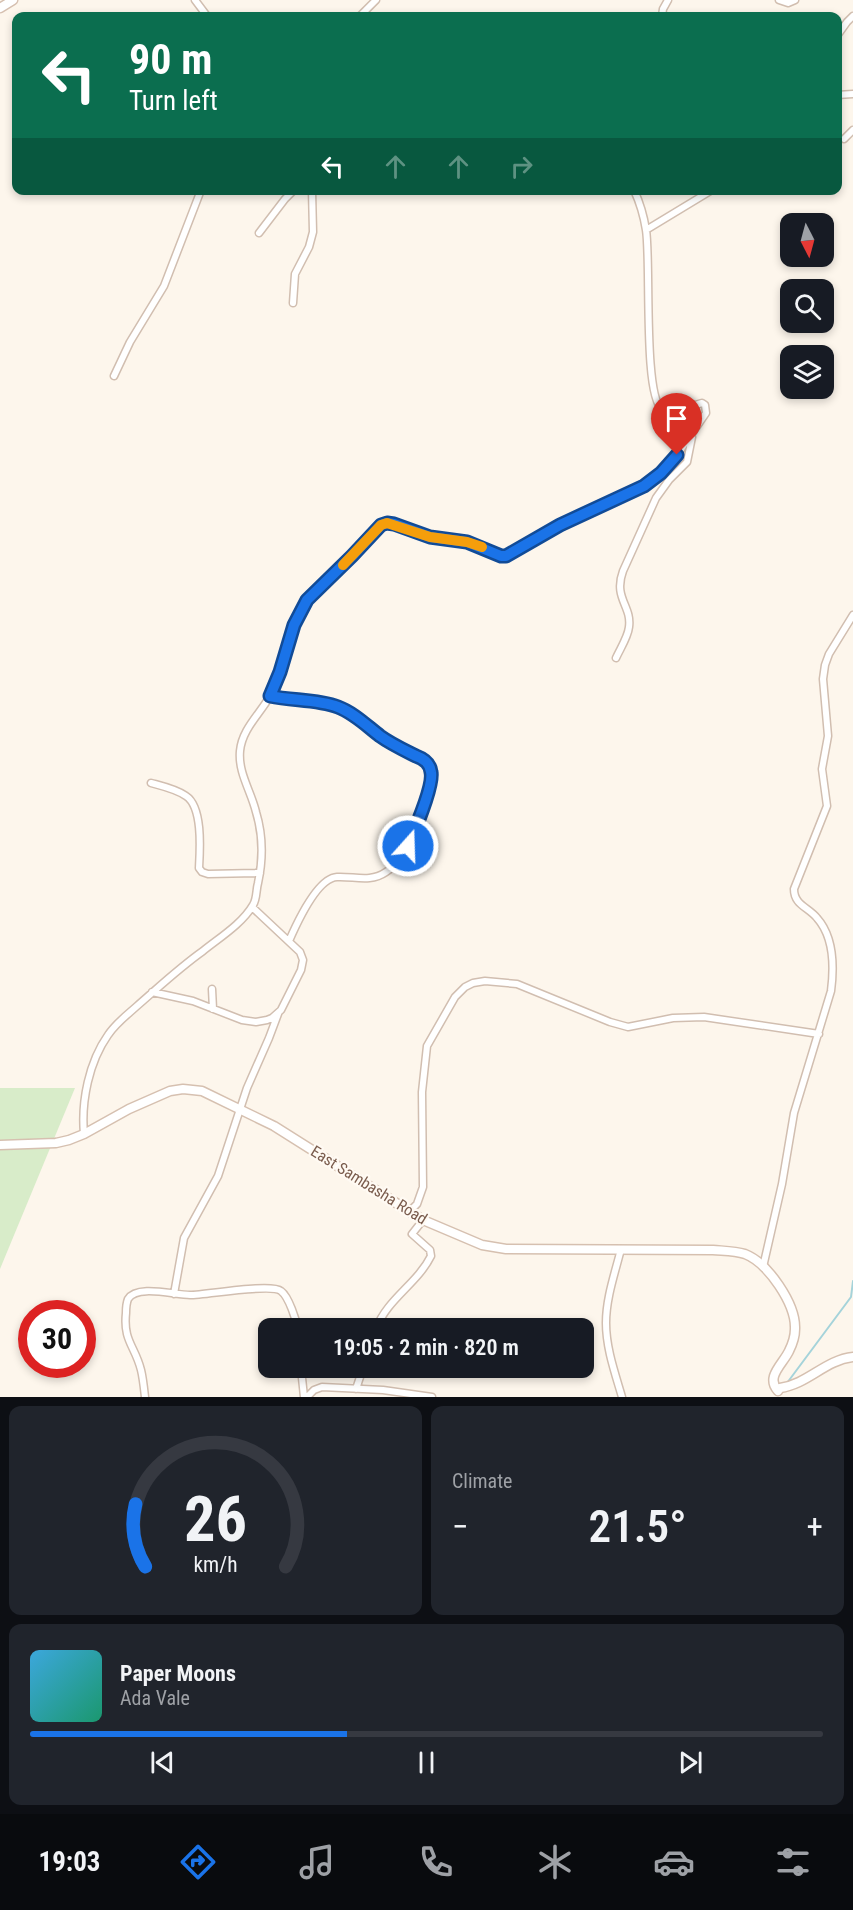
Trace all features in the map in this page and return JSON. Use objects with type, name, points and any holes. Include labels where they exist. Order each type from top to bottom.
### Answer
[{"type":"street","points":[[0,8],[13,0]]},
{"type":"street","points":[[364,12],[376,0]]},
{"type":"street","points":[[779,0],[788,3],[795,0]]},
{"type":"street","points":[[842,29],[853,16]]},
{"type":"street","points":[[844,139],[853,130]]},
{"type":"street","points":[[114,376],[130,342],[164,286],[199,195]]},
{"type":"street","points":[[259,233],[289,195]]},
{"type":"street","points":[[293,303],[296,274],[309,247],[313,232],[312,195]]},
{"type":"street","points":[[84,1134],[82,1118],[86,1093],[106,1037],[119,1021],[230,929],[252,907],[260,873],[262,849],[257,812],[245,782],[240,764],[240,751],[249,726],[270,696],[294,625],[307,600],[381,525],[387,523],[430,537],[467,542],[506,556],[560,525],[644,486],[661,473],[706,413],[705,405],[702,404],[676,411],[664,410],[658,406],[650,373],[646,230],[636,195]]},
{"type":"street","points":[[646,230],[704,195]]},
{"type":"street","points":[[616,658],[630,623],[621,597],[619,582],[656,498],[669,480],[687,462],[693,433]]},
{"type":"street","points":[[763,1267],[782,1184],[794,1113],[831,992],[834,972],[832,955],[823,928],[817,917],[796,900],[794,889],[827,806],[822,769],[828,736],[825,665],[829,654],[853,615]]},
{"type":"street","points":[[270,696],[339,707],[382,738],[422,758],[429,764],[432,779],[412,836],[398,861],[386,872],[374,878],[337,877],[326,881],[315,893],[288,941]]},
{"type":"street","points":[[151,783],[188,796],[194,804],[202,872],[208,874],[260,873]]},
{"type":"street","points":[[174,1294],[184,1238],[218,1176],[247,1088],[278,1014],[303,965],[302,955],[252,907]]},
{"type":"street","points":[[410,1212],[417,1204],[423,1187],[422,1092],[426,1046],[455,997],[473,983],[485,981],[517,984],[610,1022],[628,1027],[673,1018],[704,1017],[819,1034]]},
{"type":"street","points":[[212,990],[213,1009]]},
{"type":"street","points":[[152,992],[193,1001],[250,1022],[267,1020],[278,1014]]},
{"type":"street","name":"East Sambasha Road","points":[[0,1145],[56,1143],[84,1134],[170,1090],[202,1091],[274,1126],[423,1220],[482,1245],[506,1249],[729,1251],[744,1254],[763,1267],[779,1286],[790,1305],[794,1322],[792,1342],[773,1377],[774,1387],[778,1391],[804,1382],[833,1363],[853,1358]]},
{"type":"street","points":[[381,1318],[431,1256],[429,1250],[412,1236],[412,1232],[423,1220]]},
{"type":"street","points":[[621,1249],[606,1322],[609,1350],[622,1397]]},
{"type":"street","points":[[145,1397],[140,1367],[127,1336],[125,1321],[130,1296],[143,1291],[202,1295],[260,1289],[279,1290],[283,1293],[295,1318]]},
{"type":"street","points":[[302,1378],[305,1397]]},
{"type":"street","points":[[356,1389],[360,1378]]},
{"type":"street","points":[[305,1397],[322,1387],[383,1390],[432,1397]]},
{"type":"green space","points":[[0,1088],[75,1088],[0,1269]]},
{"type":"waterway","points":[[787,1383],[851,1297],[853,1281]]},
{"type":"slow traffic","points":[[343,565],[381,525],[387,523],[430,537],[467,542],[482,547]]},
{"type":"route","points":[[408,846],[432,779],[429,764],[422,758],[382,738],[339,707],[270,696],[300,610],[307,600],[381,525],[394,524],[430,537],[467,542],[506,556],[560,525],[644,486],[655,479],[677,455]]}]
